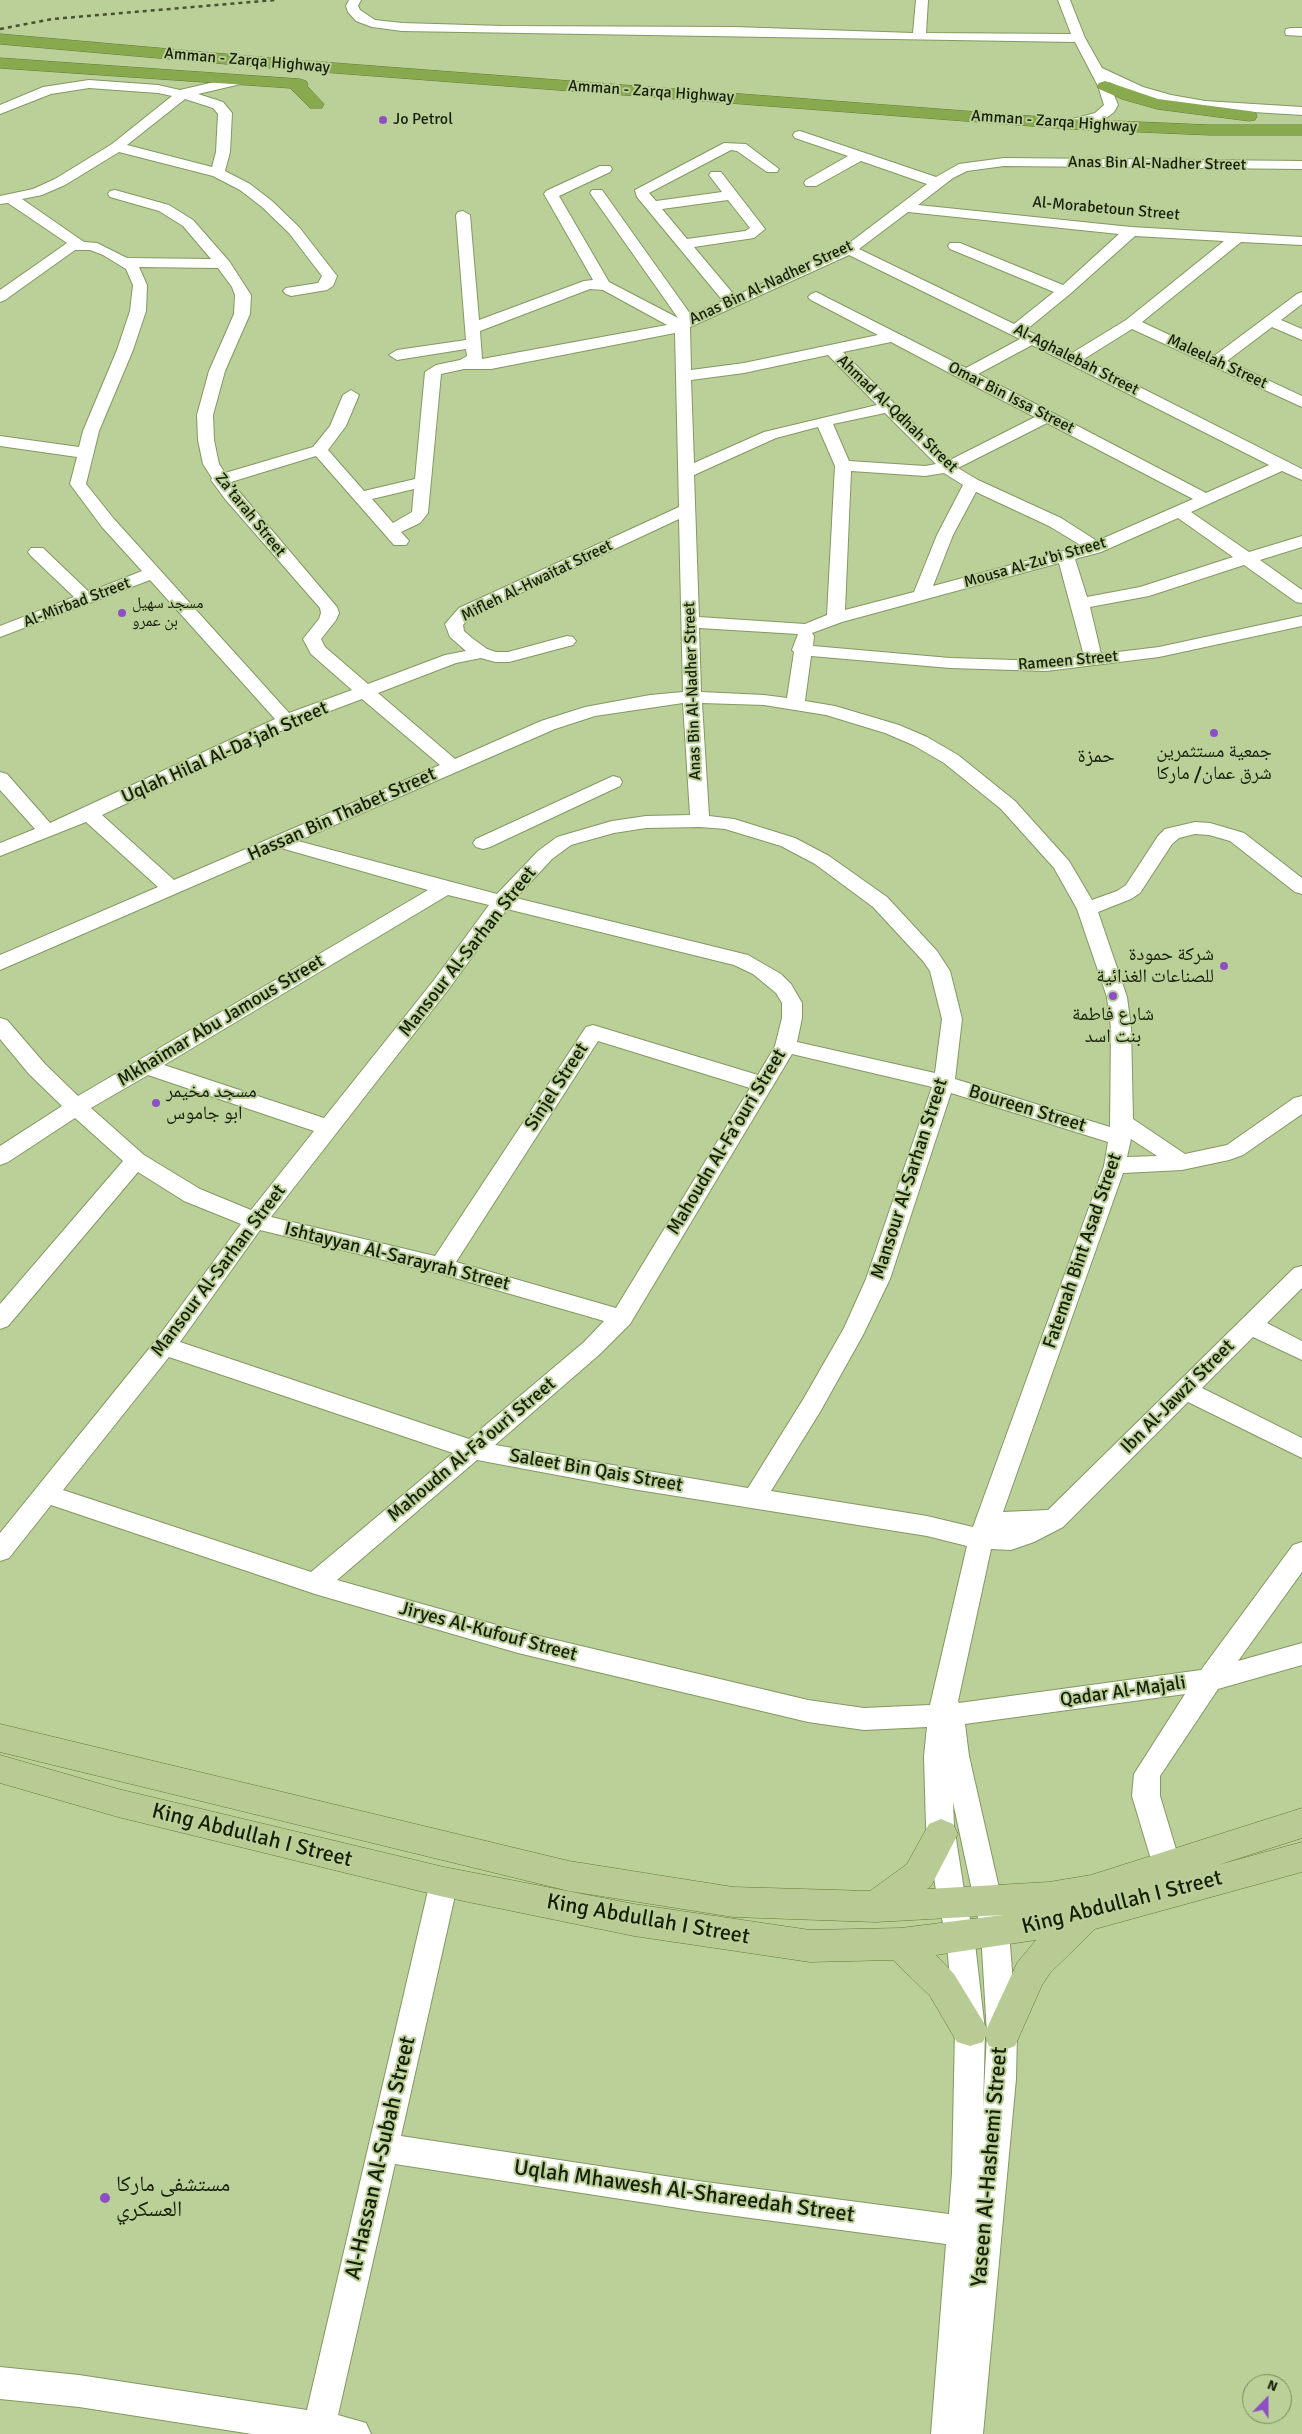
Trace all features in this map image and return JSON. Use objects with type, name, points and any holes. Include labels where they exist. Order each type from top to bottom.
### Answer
[{"type":"highway","name":"Amman - Zarqa Highway","points":[[0,39],[321,67],[1070,124],[1209,130],[1302,130]]},
{"type":"highway","name":"Amman - Zarqa Highway","points":[[0,63],[319,85]]},
{"type":"highway","points":[[295,84],[316,104]]},
{"type":"highway","points":[[1105,86],[1128,96],[1157,104],[1255,117],[1302,126]]},
{"type":"highway","name":"Amman - Zarqa Highway","points":[[852,124],[1089,141]]},
{"type":"main road","name":"King Abdullah I Street","points":[[0,1738],[569,1876],[733,1902],[876,1907],[952,1903],[992,1916],[1084,1916],[1302,1857]]},
{"type":"main road","name":"King Abdullah I Street","points":[[0,1769],[118,1803],[444,1882],[634,1920],[810,1946],[901,1944],[960,1935],[992,1916],[1049,1897],[1091,1890],[1302,1824]]},
{"type":"main road","points":[[876,1907],[919,1875],[941,1834]]},
{"type":"main road","points":[[901,1944],[942,1984],[986,2032],[1033,1968],[1084,1916]]},
{"type":"street","points":[[355,0],[352,6],[354,12],[360,18],[372,23],[402,27],[503,30],[743,31],[919,37],[1079,38]]},
{"type":"street","points":[[919,37],[922,0]]},
{"type":"street","points":[[1065,0],[1079,38],[1105,86],[1111,105],[1106,113],[1093,119],[1070,124]]},
{"type":"street","points":[[1095,70],[1131,87],[1162,98],[1205,105],[1302,111]]},
{"type":"street","points":[[6,199],[36,192],[60,182],[116,147],[179,93],[182,84],[165,75]]},
{"type":"street","points":[[0,110],[26,97],[77,90],[179,93],[240,80]]},
{"type":"street","points":[[179,93],[218,105],[225,113],[223,152],[218,173]]},
{"type":"street","points":[[0,117],[26,97]]},
{"type":"street","points":[[799,125],[861,155],[939,183]]},
{"type":"street","points":[[732,302],[642,194],[643,188],[729,146],[741,148],[772,169]]},
{"type":"street","points":[[116,147],[218,173],[245,187],[267,204],[294,230],[330,276],[328,283],[322,287],[291,291]]},
{"type":"street","points":[[811,183],[861,155]]},
{"type":"street","name":"Anas Bin Al-Nadher Street","points":[[700,821],[690,622],[683,324],[848,250],[939,183],[964,167],[1004,162],[1302,165]]},
{"type":"street","points":[[603,285],[552,194],[605,169]]},
{"type":"street","points":[[684,244],[748,235],[756,232],[758,227],[716,175]]},
{"type":"street","points":[[597,193],[683,324]]},
{"type":"street","name":"Za’tarah Street","points":[[115,194],[164,208],[188,223],[224,264],[239,286],[244,306],[236,330],[217,371],[205,415],[211,464],[219,480],[271,543],[328,607],[330,613],[314,634],[313,643],[317,650],[454,766]]},
{"type":"street","points":[[652,206],[732,195]]},
{"type":"street","points":[[6,199],[78,245],[100,249],[132,267],[140,285],[138,311],[125,350],[85,452],[78,484],[153,573],[286,721]]},
{"type":"street","name":"Al-Morabetoun Street","points":[[906,208],[1131,231],[1302,241]]},
{"type":"street","points":[[462,215],[475,358],[464,364]]},
{"type":"street","points":[[1016,330],[1065,291],[1131,231]]},
{"type":"street","points":[[1074,359],[1131,323],[1238,237]]},
{"type":"street","points":[[0,297],[67,248],[78,245]]},
{"type":"street","points":[[955,246],[1065,291]]},
{"type":"street","name":"Al-Aghalebah Street","points":[[848,250],[1033,338],[1302,475]]},
{"type":"street","points":[[126,262],[224,264]]},
{"type":"street","points":[[397,355],[473,336],[583,285],[603,285],[667,320],[683,324]]},
{"type":"street","name":"Omar Bin Issa Street","points":[[816,297],[1206,499]]},
{"type":"street","points":[[1217,361],[1302,297]]},
{"type":"street","points":[[1271,321],[1302,335]]},
{"type":"street","name":"Maleelah Street","points":[[1131,323],[1217,361],[1302,402]]},
{"type":"street","points":[[319,450],[396,536],[418,516],[421,508],[421,482],[433,372],[442,368],[464,364],[491,364],[683,324]]},
{"type":"street","points":[[683,376],[732,370],[891,337]]},
{"type":"street","points":[[965,375],[1033,338]]},
{"type":"street","name":"Ahmad Al-Qdhah Street","points":[[832,350],[948,467],[972,484],[1055,522],[1080,536],[1095,548]]},
{"type":"street","points":[[219,480],[319,450],[326,445],[338,426],[351,395]]},
{"type":"street","points":[[685,473],[763,438],[824,421],[889,407]]},
{"type":"street","points":[[842,466],[925,471],[948,467],[1046,417]]},
{"type":"street","points":[[824,421],[842,466],[836,618]]},
{"type":"street","points":[[0,441],[85,452]]},
{"type":"street","name":"Mousa Al-Zu’bi Street","points":[[690,622],[807,629],[836,618],[1095,548],[1283,465]]},
{"type":"street","points":[[360,497],[421,482]]},
{"type":"street","points":[[921,595],[942,541],[972,484]]},
{"type":"street","name":"Mifleh Al-Hwaitat Street","points":[[567,641],[502,658],[481,653],[466,642],[454,628],[456,620],[465,612],[687,509]]},
{"type":"street","points":[[1179,511],[1302,598]]},
{"type":"street","points":[[1080,603],[1143,592],[1302,541]]},
{"type":"street","points":[[37,552],[86,599]]},
{"type":"street","points":[[1066,557],[1094,660]]},
{"type":"street","name":"Al-Mirbad Street","points":[[0,632],[153,573]]},
{"type":"street","name":"Rameen Street","points":[[801,650],[950,663],[1046,666],[1159,652],[1302,621]]},
{"type":"street","points":[[795,704],[801,650],[807,629]]},
{"type":"street","name":"Uqlah Hilal Al-Da’jah Street","points":[[451,659],[466,642]]},
{"type":"street","name":"Uqlah Hilal Al-Da’jah Street","points":[[0,850],[84,816],[286,721],[451,659],[481,653]]},
{"type":"street","name":"Fatemah Bint Asad Street","points":[[693,697],[795,704],[861,718],[920,741],[951,759],[1008,805],[1040,838],[1062,865],[1087,909],[1120,1011],[1122,1130],[1115,1166],[983,1530],[936,1756],[941,1834],[952,1903]]},
{"type":"street","name":"Hassan Bin Thabet Street","points":[[0,963],[569,718],[627,704],[693,697]]},
{"type":"street","points":[[0,778],[47,831]]},
{"type":"street","points":[[483,843],[613,782]]},
{"type":"street","points":[[84,816],[166,892]]},
{"type":"street","name":"Mansour Al-Sarhan Street","points":[[0,1552],[164,1346],[255,1221],[441,985],[502,901],[555,847],[576,836],[612,826],[646,822],[700,821],[744,827],[806,851],[863,889],[890,911],[930,956],[940,971],[948,990],[952,1019],[944,1084],[878,1279],[840,1355],[755,1497]]},
{"type":"street","points":[[527,822],[555,847]]},
{"type":"street","points":[[1087,909],[1124,895],[1133,889],[1165,840],[1172,833],[1195,828],[1218,831],[1237,837],[1302,888]]},
{"type":"street","name":"Mahoudn Al-Fa’ouri Street","points":[[280,842],[445,888],[741,960],[760,969],[784,989],[792,1002],[792,1018],[786,1046],[622,1318],[592,1348],[315,1584]]},
{"type":"street","name":"Mkhaimar Abu Jamous Street","points":[[0,1157],[75,1108],[445,888]]},
{"type":"street","name":"Ishtayyan Al-Sarayrah Street","points":[[0,1025],[37,1069],[75,1108],[136,1160],[192,1195],[255,1221],[441,1266],[622,1318]]},
{"type":"street","name":"Sinjel Street","points":[[441,1266],[592,1032],[764,1084]]},
{"type":"street","name":"Boureen Street","points":[[786,1046],[1122,1130],[1182,1162]]},
{"type":"street","points":[[145,1066],[330,1128]]},
{"type":"street","points":[[1115,1166],[1202,1160],[1235,1150],[1302,1103]]},
{"type":"street","points":[[0,1320],[136,1160]]},
{"type":"street","name":"Ibn Al-Jawzi Street","points":[[983,1530],[1011,1540],[1054,1520],[1302,1274]]},
{"type":"street","points":[[1250,1325],[1302,1351]]},
{"type":"street","name":"Saleet Bin Qais Street","points":[[164,1346],[473,1450],[632,1479],[755,1497],[927,1526],[983,1530]]},
{"type":"street","points":[[1186,1391],[1302,1449]]},
{"type":"street","name":"Jiryes Al-Kufouf Street","points":[[47,1494],[315,1584],[518,1642],[808,1711],[864,1720],[946,1709]]},
{"type":"street","points":[[1167,1866],[1146,1796],[1147,1774],[1209,1680],[1302,1552]]},
{"type":"street","name":"Qadar Al-Majali","points":[[946,1709],[1209,1680],[1302,1654]]},
{"type":"street","name":"Fatemah Bint Asad Street","points":[[946,1709],[992,1916]]},
{"type":"street","name":"Al-Hassan Al-Subah Street","points":[[318,2430],[444,1882]]},
{"type":"street","name":"Yaseen Al-Hashemi Street","points":[[952,1903],[986,2032]]},
{"type":"street","name":"Yaseen Al-Hashemi Street","points":[[967,2434],[974,2232],[967,2173],[986,2032],[992,1916]]},
{"type":"street","name":"Uqlah Mhawesh Al-Shareedah Street","points":[[384,2148],[698,2196],[974,2232]]},
{"type":"street","name":"Yaseen Al-Hashemi Street","points":[[947,2434],[974,2232]]},
{"type":"street","points":[[0,2383],[79,2391],[318,2430],[354,2434]]},
{"type":"railway","points":[[0,29],[52,19],[275,0]]},
{"type":"place","name":"Jo Petrol","points":[[383,120]]},
{"type":"place","name":"مسجد سهيل بن عمرو","points":[[122,613]]},
{"type":"place","name":"جمعية مستثمرين شرق عمان/ ماركا","points":[[1214,733]]},
{"type":"place","name":"شركة حمودة للصناعات الغذائية","points":[[1224,966]]},
{"type":"place","name":"شارع فاطمة بنت اسد","points":[[1113,996]]},
{"type":"place","name":"مسجد مخيمر ابو جاموس","points":[[156,1103]]},
{"type":"place","name":"مستشفى ماركا العسكري","points":[[105,2198]]},
{"type":"district","name":"حمزة","points":[[1096,757]]}]
